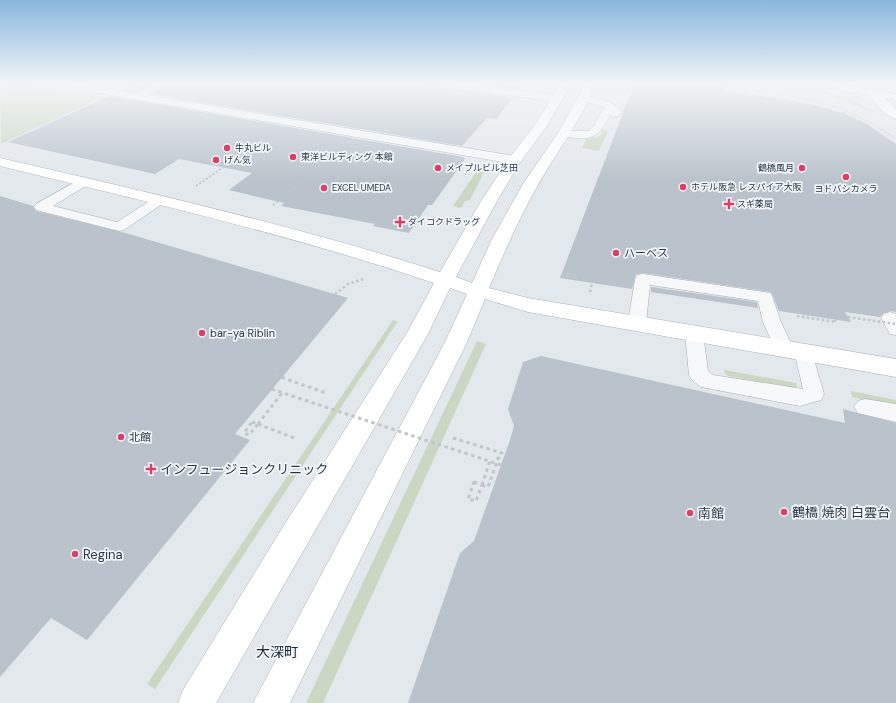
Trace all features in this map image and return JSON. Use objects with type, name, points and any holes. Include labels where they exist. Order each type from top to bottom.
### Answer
[{"type":"main road","points":[[196,703],[292,540],[417,334],[463,245],[515,160],[546,117]]},
{"type":"main road","points":[[271,703],[456,342],[495,252],[531,184],[573,117]]},
{"type":"main road","points":[[0,162],[167,201],[402,264],[478,291],[528,305],[793,349],[896,368]]},
{"type":"street","points":[[258,117],[515,160]]},
{"type":"lane","points":[[564,133],[591,135],[597,131],[604,117]]},
{"type":"lane","points":[[610,126],[614,117]]},
{"type":"lane","points":[[84,181],[41,206],[119,227],[167,201]]},
{"type":"lane","points":[[637,323],[643,279],[765,297],[772,322],[793,349]]},
{"type":"lane","points":[[694,333],[699,375],[708,382],[800,398],[814,394],[793,349],[781,311]]},
{"type":"lane","points":[[865,407],[896,414]]},
{"type":"path","points":[[857,117],[873,124],[896,139]]},
{"type":"path","points":[[167,201],[288,122]]},
{"type":"path","points":[[268,210],[328,159],[318,157],[350,132]]},
{"type":"path","points":[[562,276],[576,279],[577,276],[570,275],[564,274],[563,275],[575,277],[575,275]]},
{"type":"path","points":[[335,294],[348,284],[357,281]]},
{"type":"path","points":[[799,317],[836,322],[835,320]]},
{"type":"path","points":[[848,317],[894,324]]},
{"type":"path","points":[[275,375],[326,393]]},
{"type":"path","points":[[264,387],[501,465]]},
{"type":"path","points":[[282,393],[272,406],[268,411],[264,416],[260,421],[256,426],[249,435],[244,433],[252,422],[257,424],[261,425],[294,438]]},
{"type":"path","points":[[453,438],[505,454]]},
{"type":"path","points":[[490,461],[484,480],[482,485],[480,490],[476,501],[468,499],[474,482],[481,485],[488,487],[500,453]]},
{"type":"green space","points":[[1,117],[61,117],[1,144]]},
{"type":"green space","points":[[603,130],[608,131],[599,151],[582,148],[586,139],[600,136]]},
{"type":"green space","points":[[477,171],[484,172],[470,200],[465,201],[461,208],[453,206]]},
{"type":"green space","points":[[393,320],[398,321],[155,689],[147,684]]},
{"type":"green space","points":[[477,341],[486,344],[323,703],[306,703]]},
{"type":"green space","points":[[724,370],[796,383],[797,387],[793,388],[728,376]]},
{"type":"green space","points":[[851,391],[896,400],[896,406],[852,397]]},
{"type":"building","points":[[63,117],[230,117],[463,157],[465,159],[432,205],[428,205],[409,233],[373,226],[375,224],[281,206],[284,203],[229,190],[252,173],[179,159],[155,174],[8,142]]},
{"type":"building","points":[[287,117],[498,117],[496,119],[487,118],[462,146]]},
{"type":"building","points":[[621,117],[851,117],[867,124],[896,144],[896,312],[890,311],[884,313],[880,317],[845,312],[851,322],[779,311],[771,292],[643,273],[636,274],[632,289],[560,278]]},
{"type":"building","name":"北館","points":[[0,196],[33,206],[36,211],[122,232],[348,298],[235,434],[250,440],[87,640],[51,618],[0,677]]},
{"type":"building","points":[[651,287],[757,302],[758,308],[651,292]]},
{"type":"building","name":"南館","points":[[541,356],[845,423],[843,409],[896,423],[896,703],[408,703],[460,553],[474,541],[510,440],[514,426],[508,409],[523,362]]},
{"type":"place","name":"牛丸ビル","points":[[227,148]]},
{"type":"place","name":"東洋ビルディング 本館","points":[[293,157]]},
{"type":"place","name":"げん気","points":[[216,160]]},
{"type":"place","name":"メイプルビル芝田","points":[[438,168]]},
{"type":"place","name":"鶴橋風月","points":[[802,168]]},
{"type":"place","name":"ヨドバシカメラ","points":[[846,177]]},
{"type":"place","name":"ホテル阪急 レスパイア大阪","points":[[683,187]]},
{"type":"place","name":"EXCEL UMEDA","points":[[324,188]]},
{"type":"place","name":"スギ薬局","points":[[729,204]]},
{"type":"place","name":"ダイコクドラッグ","points":[[400,222]]},
{"type":"place","name":"ハーベス","points":[[616,253]]},
{"type":"place","name":"bar-ya Riblin","points":[[202,333]]},
{"type":"place","name":"北館","points":[[121,437]]},
{"type":"place","name":"インフュージョンクリニック","points":[[151,469]]},
{"type":"place","name":"鶴橋 焼肉 白雲台","points":[[784,512]]},
{"type":"place","name":"南館","points":[[690,513]]},
{"type":"place","name":"Regina","points":[[75,554]]},
{"type":"district","name":"大深町","points":[[277,652]]}]
